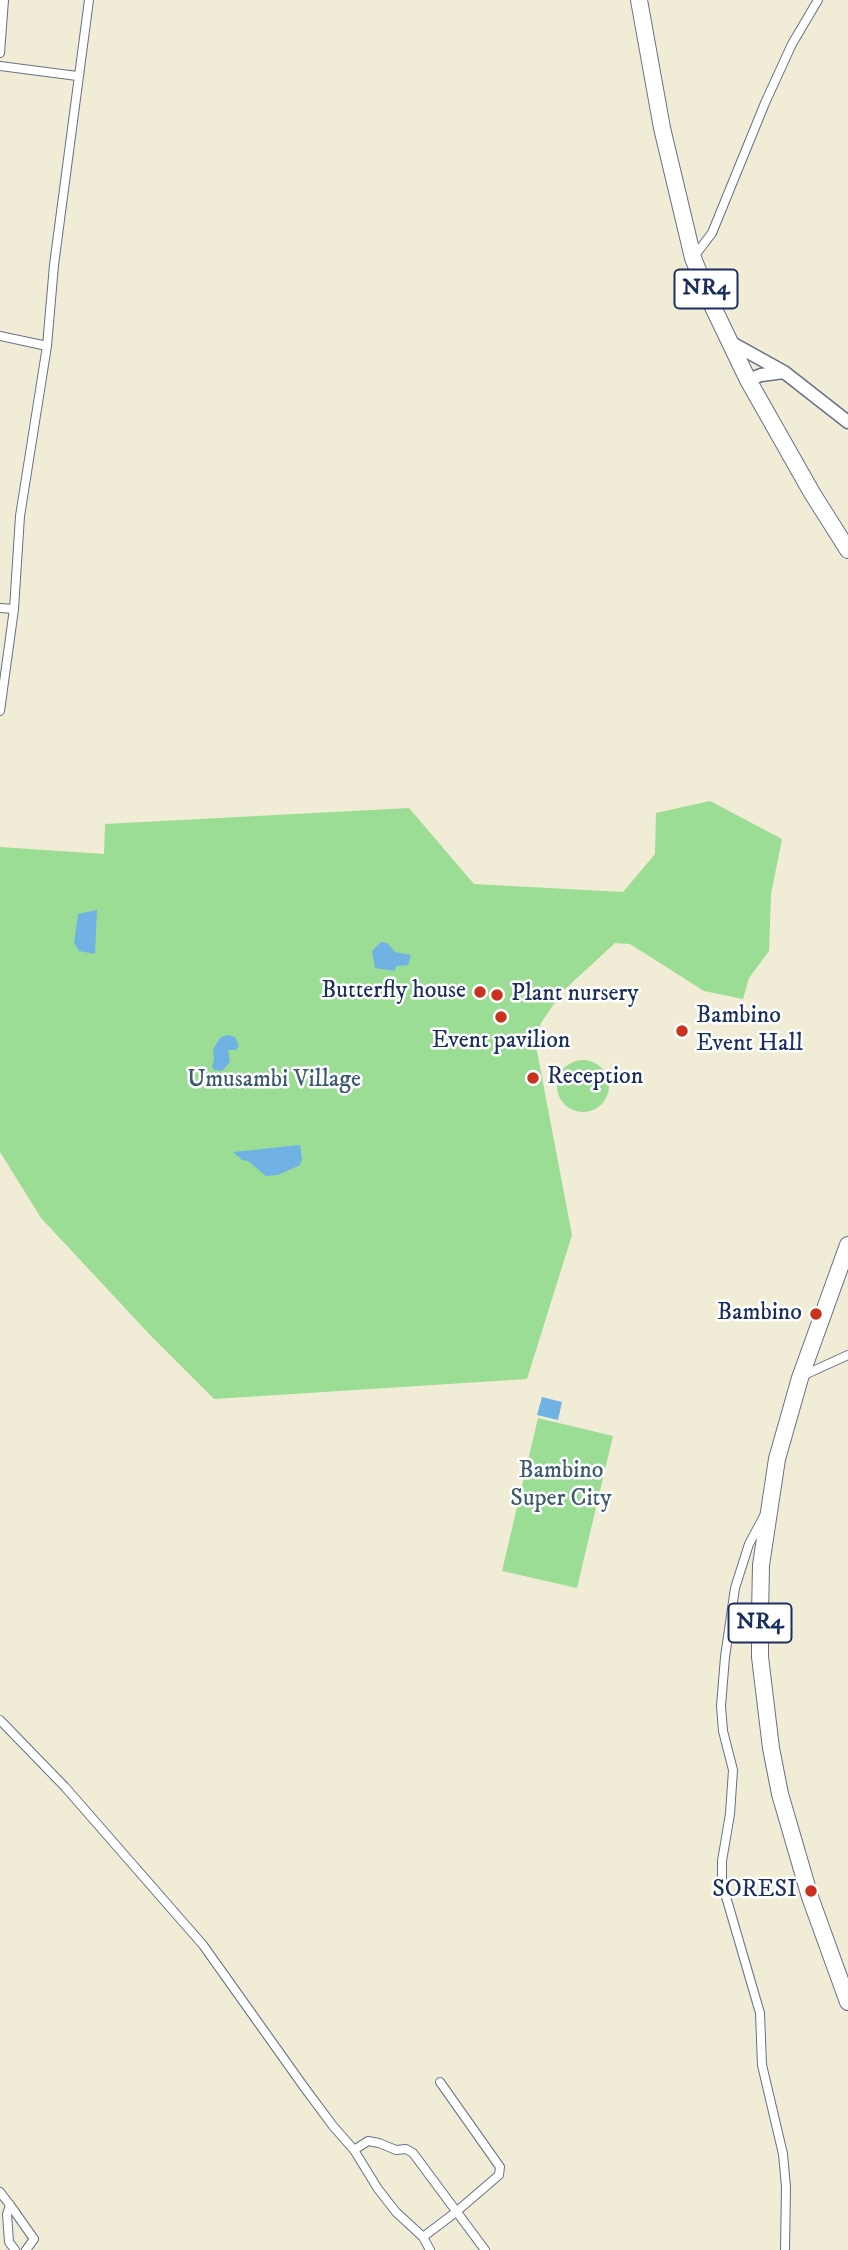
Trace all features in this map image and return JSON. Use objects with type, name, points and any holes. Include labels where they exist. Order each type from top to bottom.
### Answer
[{"type":"highway","name":"NR4","points":[[639,0],[662,128],[693,258],[748,380],[812,493],[848,550]]},
{"type":"highway","name":"NR4","points":[[847,1996],[810,1897],[780,1794],[771,1748],[760,1657],[760,1630],[761,1565],[777,1458],[800,1377],[848,1245]]},
{"type":"street","points":[[0,54],[4,0]]},
{"type":"street","points":[[0,711],[14,609],[20,516],[47,346],[54,265],[89,0]]},
{"type":"street","points":[[693,258],[712,233],[765,103],[792,44],[816,1]]},
{"type":"street","points":[[0,66],[78,76]]},
{"type":"street","points":[[0,336],[47,346]]},
{"type":"street","points":[[730,342],[784,372],[848,422]]},
{"type":"street","points":[[748,380],[784,372]]},
{"type":"street","points":[[0,607],[14,609]]},
{"type":"street","points":[[800,1377],[848,1356]]},
{"type":"street","points":[[768,1507],[749,1544],[735,1588],[725,1657],[721,1706],[723,1731],[733,1770],[730,1814],[722,1861],[722,1883],[760,2013],[762,2065],[779,2135],[786,2186],[785,2250]]},
{"type":"street","points":[[0,1720],[65,1787],[157,1894],[176,1911],[230,1980],[326,2116],[354,2150],[378,2189],[396,2212],[423,2237],[430,2250]]},
{"type":"street","points":[[423,2237],[499,2175],[500,2167],[440,2082]]},
{"type":"street","points":[[354,2150],[368,2141],[413,2153],[485,2250]]},
{"type":"street","points":[[0,2192],[34,2239],[26,2250]]},
{"type":"street","points":[[10,2205],[7,2214],[9,2242],[15,2250]]},
{"type":"green space","name":"Umusambi Village","points":[[710,801],[782,839],[771,894],[769,951],[749,978],[743,999],[704,991],[630,944],[615,943],[562,992],[541,1023],[535,1041],[572,1235],[527,1379],[214,1399],[41,1218],[0,1152],[0,847],[104,854],[105,824],[409,808],[474,884],[623,892],[655,854],[656,813]]},
{"type":"green space","points":[[583,1060],[593,1062],[601,1068],[607,1076],[607,1096],[601,1104],[593,1110],[583,1112],[573,1110],[565,1104],[559,1096],[557,1086],[559,1076],[565,1068],[573,1062]]},
{"type":"green space","name":"Bambino Super City","points":[[538,1418],[613,1436],[577,1588],[502,1571]]},
{"type":"water","points":[[97,910],[95,954],[79,951],[74,943],[78,914]]},
{"type":"water","points":[[381,942],[387,943],[395,952],[411,955],[408,965],[396,966],[395,971],[375,968],[372,951]]},
{"type":"water","points":[[221,1037],[235,1037],[239,1046],[236,1050],[228,1050],[230,1062],[222,1071],[214,1070],[213,1049]]},
{"type":"water","points":[[300,1145],[300,1165],[278,1175],[266,1176],[233,1152]]},
{"type":"water","points":[[542,1397],[562,1402],[558,1420],[537,1415]]},
{"type":"place","name":"Butterfly house","points":[[480,992]]},
{"type":"place","name":"Plant nursery","points":[[497,995]]},
{"type":"place","name":"Event pavilion","points":[[501,1017]]},
{"type":"place","name":"Bambino Event Hall","points":[[682,1031]]},
{"type":"place","name":"Reception","points":[[533,1078]]},
{"type":"place","name":"Bambino","points":[[816,1314]]},
{"type":"place","name":"SORESI","points":[[811,1891]]}]
